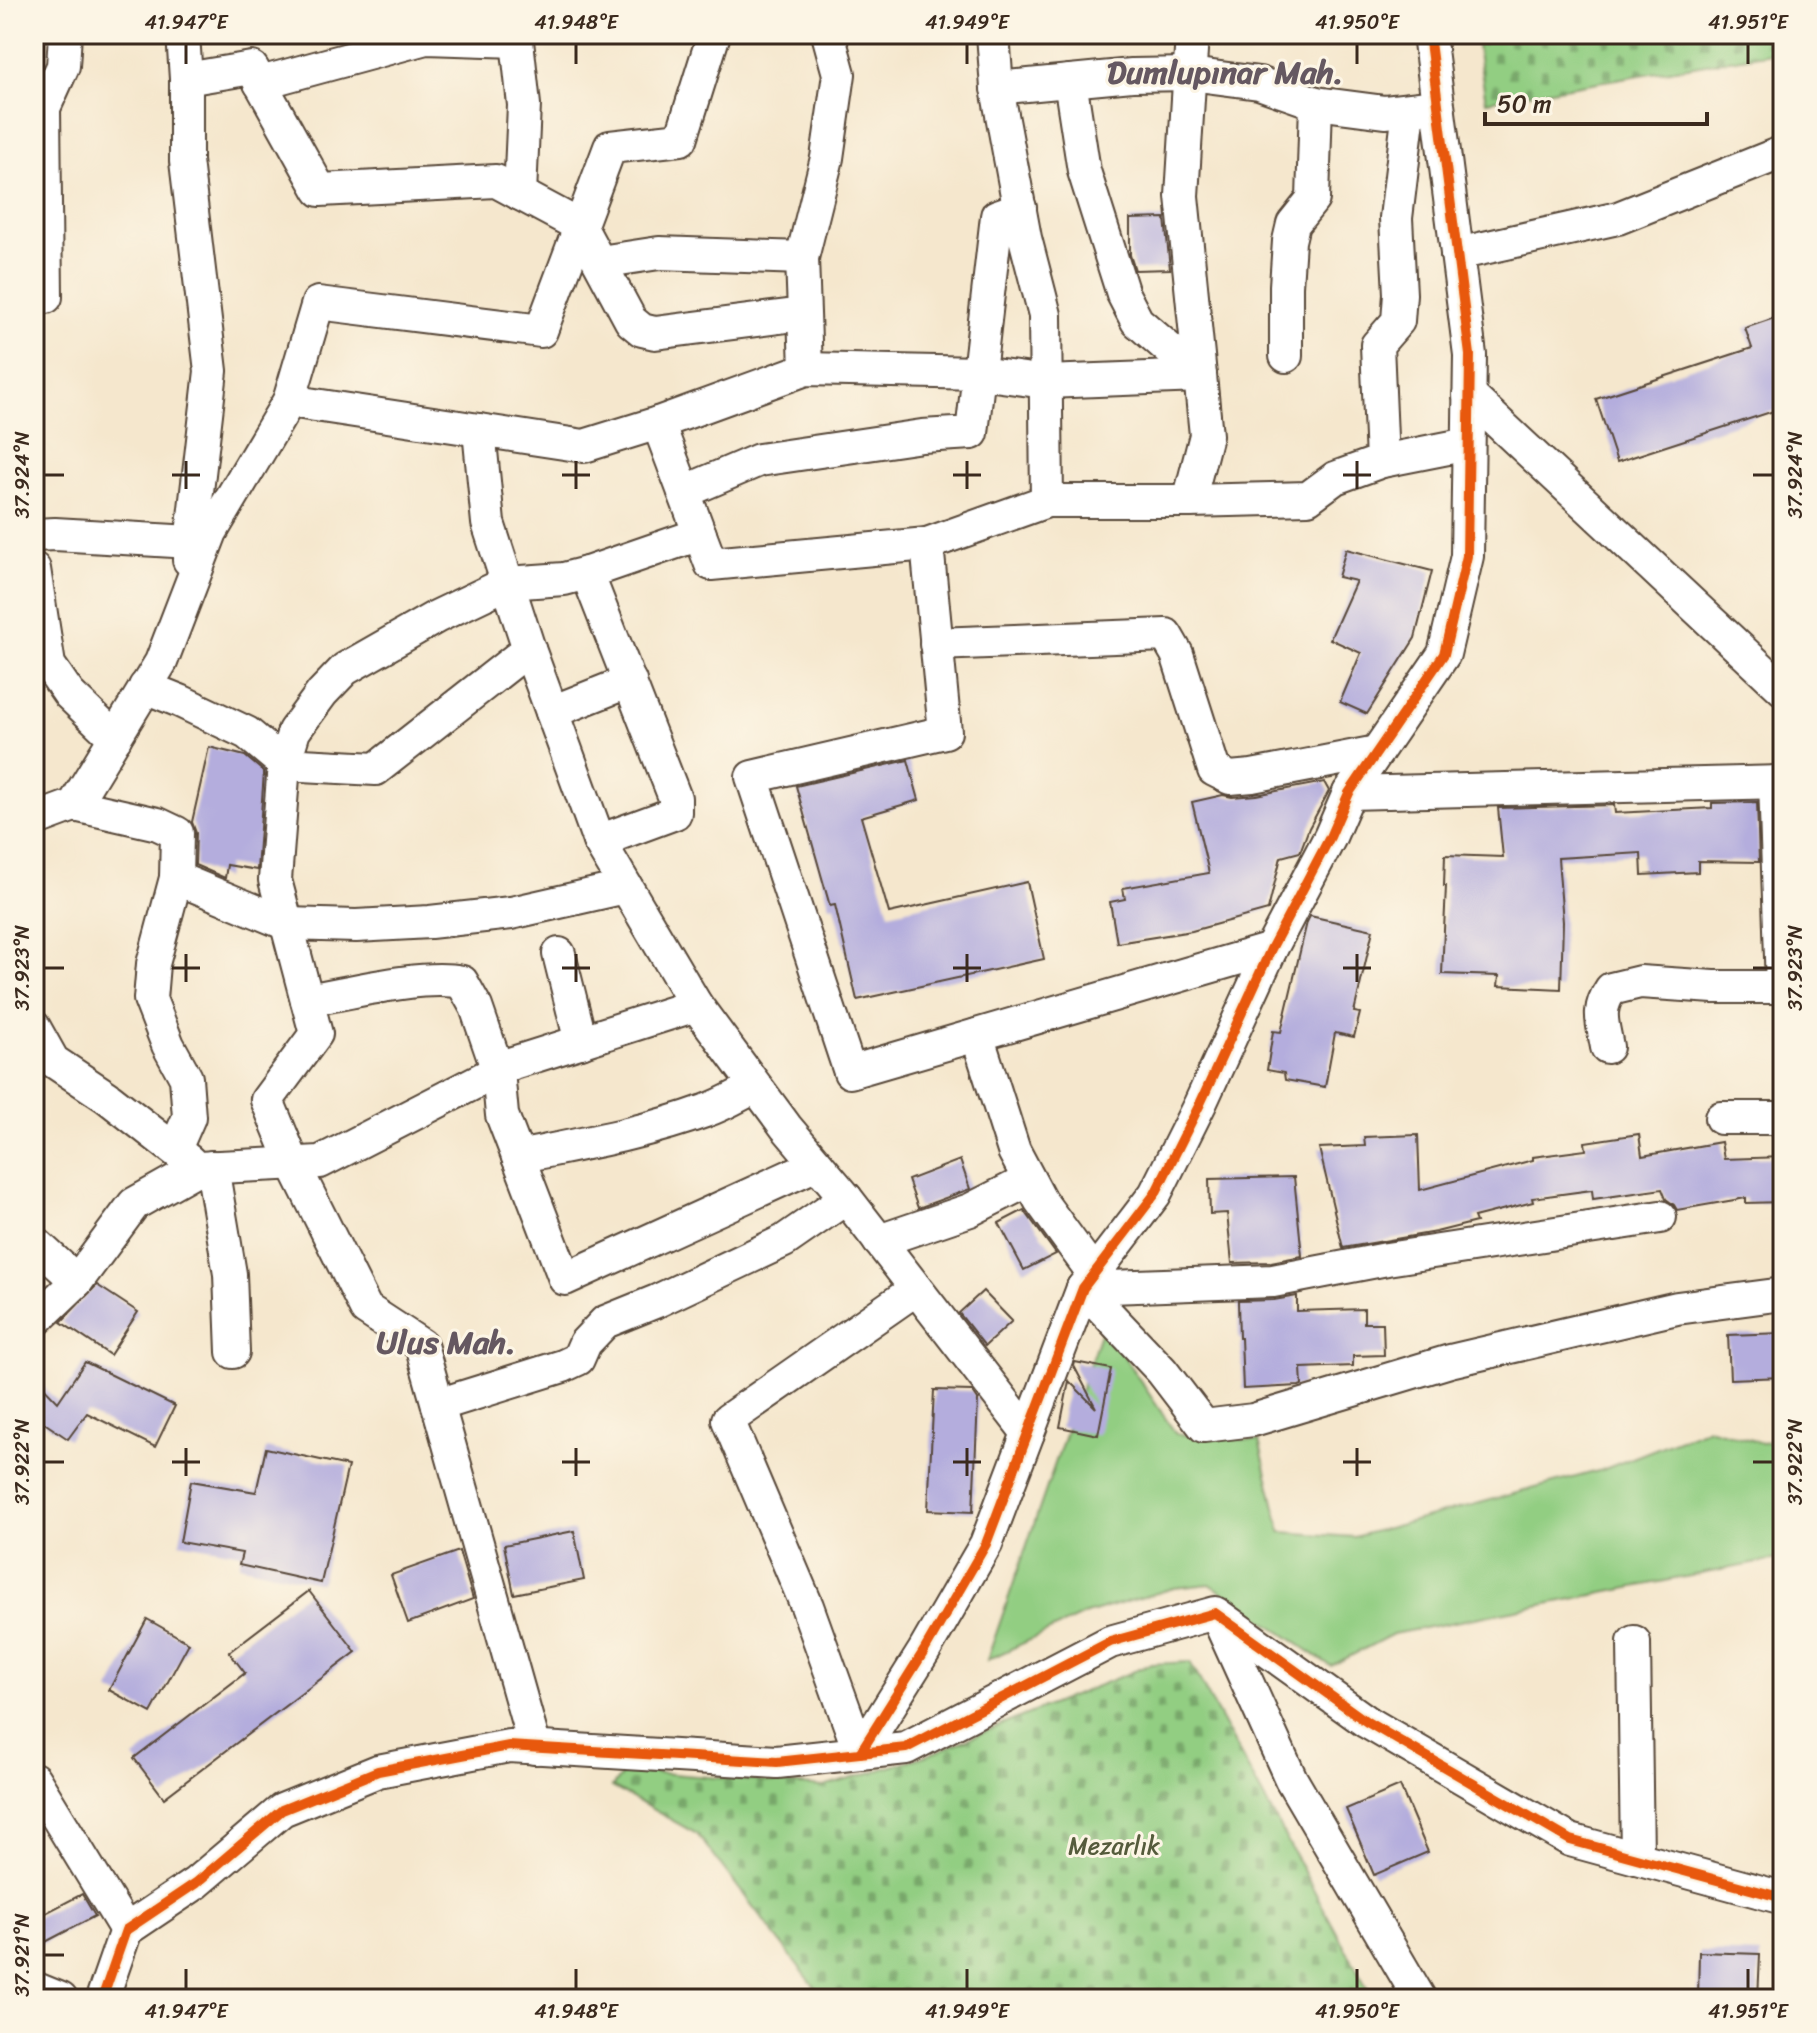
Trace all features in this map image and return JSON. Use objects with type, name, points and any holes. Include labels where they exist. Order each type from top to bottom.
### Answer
[{"type":"street","points":[[34,299],[46,297],[44,108],[63,66],[65,34]]},
{"type":"street","points":[[183,34],[186,161],[211,371],[184,601]]},
{"type":"street","points":[[74,805],[161,662],[211,532],[289,401],[318,303],[541,331],[610,147],[681,139],[714,34]]},
{"type":"street","points":[[806,369],[802,258],[827,158],[839,74],[828,34]]},
{"type":"street","points":[[993,34],[997,88],[1025,238],[1045,315],[1047,501]]},
{"type":"street","points":[[1189,501],[1206,435],[1182,196],[1192,34]]},
{"type":"street","points":[[1382,461],[1377,345],[1398,321],[1400,294],[1396,218],[1423,108],[1429,34]]},
{"type":"street","points":[[260,83],[426,38],[518,38],[524,105],[520,194]]},
{"type":"street","points":[[186,79],[252,68],[320,190],[496,181],[580,226],[631,321],[642,330],[655,333],[803,314]]},
{"type":"street","points":[[997,88],[1132,75],[1190,74],[1259,83],[1316,103],[1385,112],[1423,108]]},
{"type":"street","points":[[1070,81],[1084,171],[1123,294],[1137,321],[1200,376]]},
{"type":"street","points":[[1286,356],[1289,241],[1293,224],[1313,199],[1316,103]]},
{"type":"street","points":[[860,1753],[986,1544],[1088,1281],[1155,1194],[1349,793],[1444,654],[1467,556],[1470,355],[1457,254],[1423,108]]},
{"type":"street","points":[[1457,254],[1618,218],[1783,152]]},
{"type":"street","points":[[684,492],[759,460],[922,436],[972,433],[997,216],[1020,208]]},
{"type":"street","points":[[600,262],[659,253],[802,258]]},
{"type":"street","points":[[289,401],[584,446],[658,423],[806,369],[979,373],[1046,382],[1200,376]]},
{"type":"street","points":[[1469,395],[1783,689]]},
{"type":"street","points":[[658,423],[711,564],[927,544],[1047,501],[1308,498],[1335,478],[1382,461],[1468,444]]},
{"type":"street","points":[[479,430],[488,523],[529,649],[599,841],[696,1005],[755,1087],[846,1198],[1028,1433]]},
{"type":"street","points":[[535,1748],[421,1345],[366,1309],[293,1163],[267,1100],[316,1034],[275,880],[284,764],[294,731],[322,693],[345,669],[436,617],[507,583],[564,579],[700,534]]},
{"type":"street","points":[[34,535],[191,542]]},
{"type":"street","points":[[927,544],[945,732],[752,777],[850,1072],[1271,949]]},
{"type":"street","points":[[34,569],[49,665],[69,694],[115,738]]},
{"type":"street","points":[[587,573],[675,798],[675,813],[599,841]]},
{"type":"street","points":[[936,644],[1166,635],[1177,654],[1214,770],[1230,778],[1252,776],[1377,752]]},
{"type":"street","points":[[145,687],[247,733],[284,764],[376,769],[529,649]]},
{"type":"street","points":[[552,712],[630,681]]},
{"type":"street","points":[[1349,793],[1779,782],[1783,987],[1714,987],[1640,982],[1611,989],[1602,1002],[1607,1047]]},
{"type":"street","points":[[34,820],[74,805],[158,824],[177,833],[176,878],[153,964],[150,999],[168,1045],[186,1078],[195,1161],[230,1274],[233,1352]]},
{"type":"street","points":[[176,878],[287,924],[356,926],[511,913],[626,887]]},
{"type":"street","points":[[559,954],[581,1042]]},
{"type":"street","points":[[307,1000],[391,985],[446,979],[462,982],[476,1007],[498,1071],[502,1115],[565,1279],[817,1164]]},
{"type":"street","points":[[34,1027],[53,1061],[195,1161],[293,1163],[320,1162],[513,1063],[696,1005]]},
{"type":"street","points":[[977,1035],[1014,1151],[1040,1200],[1088,1281],[1204,1426],[1253,1420],[1450,1361],[1677,1308],[1783,1294]]},
{"type":"street","points":[[518,1157],[657,1126],[708,1110],[755,1087]]},
{"type":"street","points":[[1721,1118],[1783,1118]]},
{"type":"street","points":[[34,1322],[77,1281],[134,1204],[195,1161]]},
{"type":"street","points":[[879,1241],[970,1210],[1029,1180]]},
{"type":"street","points":[[438,1405],[578,1359],[585,1343],[605,1322],[784,1241],[846,1198]]},
{"type":"street","points":[[1088,1281],[1273,1281],[1401,1257],[1660,1217]]},
{"type":"street","points":[[34,1242],[77,1281]]},
{"type":"street","points":[[860,1753],[807,1606],[728,1420],[916,1289]]},
{"type":"street","points":[[102,1999],[126,1930],[196,1883],[282,1810],[378,1771],[509,1746],[777,1762],[906,1748],[1110,1642],[1215,1613]]},
{"type":"street","points":[[1215,1613],[1367,1722],[1570,1840],[1783,1898]]},
{"type":"street","points":[[1215,1613],[1291,1779],[1420,1999]]},
{"type":"street","points":[[1634,1642],[1637,1858]]},
{"type":"street","points":[[34,1779],[126,1930]]},
{"type":"street","points":[[34,1988],[61,1999]]},
{"type":"green space","points":[[1475,34],[1783,34],[1783,51],[1486,101]]},
{"type":"green space","points":[[1103,1325],[1176,1434],[1259,1441],[1281,1532],[1354,1537],[1602,1470],[1708,1428],[1762,1443],[1783,1440],[1783,1558],[1393,1634],[1331,1666],[1210,1584],[1174,1588],[1086,1614],[987,1660]]},
{"type":"green space","name":"Mezarlık","points":[[1190,1662],[1373,1999],[824,1999],[697,1834],[612,1787],[626,1770],[824,1787],[928,1755],[1151,1664]]},
{"type":"building","points":[[1165,218],[1170,269],[1135,270],[1130,255],[1130,219]]},
{"type":"building","points":[[1783,315],[1783,408],[1617,462],[1596,399],[1752,348],[1745,328]]},
{"type":"building","points":[[1346,549],[1432,571],[1415,638],[1367,714],[1340,702],[1361,653],[1330,639],[1356,581],[1338,577]]},
{"type":"building","points":[[209,747],[245,756],[264,772],[257,870],[227,865],[225,878],[195,865],[196,833],[192,822]]},
{"type":"building","points":[[908,760],[919,800],[861,817],[889,913],[1027,882],[1044,959],[857,1000],[835,905],[830,906],[796,786]]},
{"type":"building","points":[[1324,782],[1329,791],[1300,852],[1281,857],[1268,910],[1192,931],[1117,943],[1110,902],[1125,899],[1123,888],[1209,873],[1192,802],[1223,795],[1256,795]]},
{"type":"building","points":[[1757,802],[1759,862],[1698,861],[1698,872],[1642,875],[1641,853],[1558,858],[1563,922],[1561,989],[1498,986],[1499,976],[1442,974],[1445,855],[1503,857],[1498,808],[1614,805],[1615,813],[1712,808],[1712,803]]},
{"type":"building","points":[[1310,916],[1373,930],[1354,1012],[1360,1013],[1354,1037],[1335,1033],[1325,1087],[1285,1080],[1284,1073],[1267,1070],[1273,1031],[1281,1032]]},
{"type":"building","points":[[1639,1134],[1642,1156],[1721,1142],[1724,1159],[1783,1157],[1783,1202],[1746,1203],[1746,1198],[1677,1210],[1666,1199],[1662,1189],[1593,1199],[1592,1190],[1532,1198],[1533,1202],[1474,1217],[1476,1222],[1343,1248],[1319,1148],[1365,1146],[1364,1137],[1418,1135],[1420,1190],[1533,1160],[1533,1157],[1586,1150],[1585,1142]]},
{"type":"building","points":[[960,1160],[970,1189],[918,1208],[908,1180]]},
{"type":"building","points":[[1294,1177],[1302,1256],[1271,1262],[1232,1263],[1227,1213],[1210,1214],[1209,1179]]},
{"type":"building","points":[[1024,1210],[1056,1254],[1024,1270],[999,1223]]},
{"type":"building","points":[[97,1285],[138,1312],[110,1355],[61,1322]]},
{"type":"building","points":[[983,1291],[1012,1321],[985,1346],[959,1313]]},
{"type":"building","points":[[1297,1296],[1297,1311],[1364,1309],[1364,1323],[1383,1323],[1384,1355],[1353,1356],[1353,1366],[1301,1368],[1302,1385],[1299,1386],[1243,1389],[1238,1301]]},
{"type":"building","points":[[1783,1333],[1783,1377],[1730,1379],[1728,1335]]},
{"type":"building","points":[[85,1362],[175,1406],[155,1447],[87,1413],[68,1439],[34,1416],[34,1377],[58,1402]]},
{"type":"building","points":[[1075,1362],[1111,1369],[1098,1435],[1060,1427],[1069,1381],[1096,1408],[1074,1366]]},
{"type":"building","points":[[934,1390],[972,1391],[978,1400],[973,1512],[928,1510]]},
{"type":"building","points":[[266,1448],[348,1466],[321,1583],[239,1565],[242,1553],[180,1542],[191,1481],[256,1492]]},
{"type":"building","points":[[574,1531],[584,1580],[514,1594],[504,1545]]},
{"type":"building","points":[[459,1551],[473,1599],[408,1623],[391,1575]]},
{"type":"building","points":[[309,1591],[356,1652],[164,1798],[134,1758],[245,1673],[229,1652]]},
{"type":"building","points":[[147,1619],[189,1643],[151,1713],[109,1690]]},
{"type":"building","points":[[1400,1786],[1428,1852],[1374,1875],[1346,1809]]},
{"type":"building","points":[[82,1894],[95,1916],[34,1948],[34,1919]]},
{"type":"building","points":[[1699,1952],[1760,1954],[1758,1999],[1698,1999]]},
{"type":"cycle path","points":[[860,1753],[986,1544],[1083,1288],[1155,1194],[1349,793],[1444,654],[1467,556],[1470,355],[1429,34]]},
{"type":"cycle path","points":[[102,1999],[126,1930],[196,1883],[282,1810],[378,1771],[509,1746],[777,1762],[906,1748],[1110,1642],[1215,1613],[1367,1722],[1570,1840],[1783,1898]]},
{"type":"district","name":"Dumlupınar Mah.","points":[[1225,72]]},
{"type":"district","name":"Ulus Mah.","points":[[446,1342]]}]
